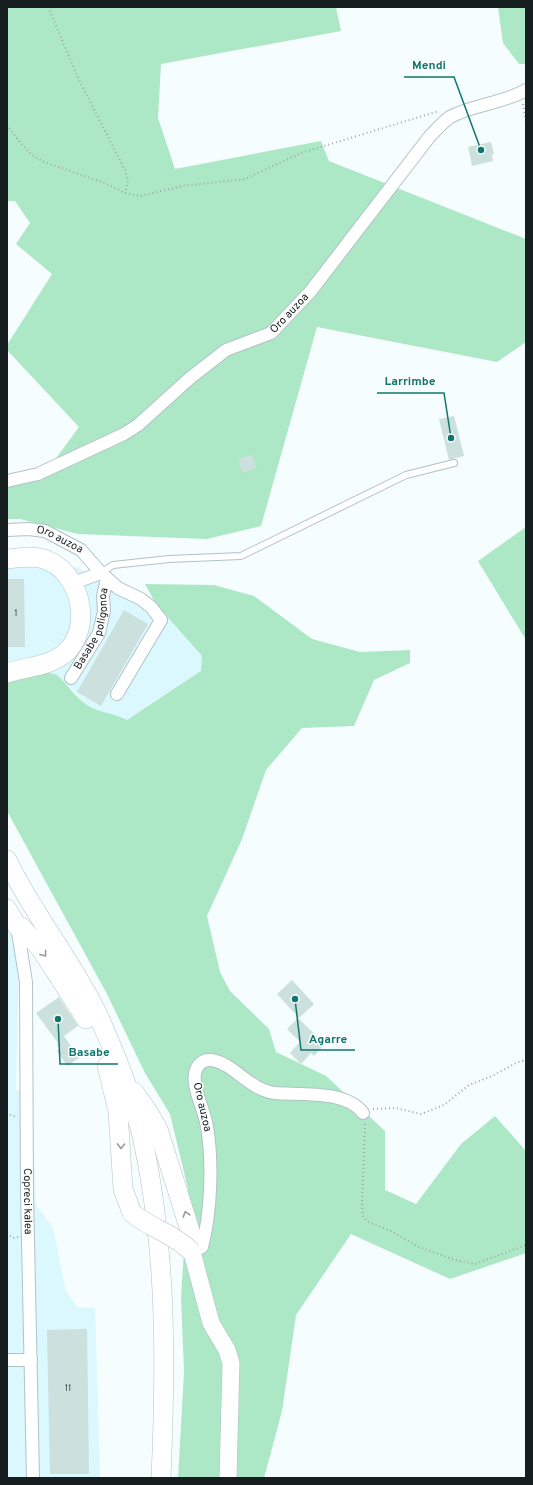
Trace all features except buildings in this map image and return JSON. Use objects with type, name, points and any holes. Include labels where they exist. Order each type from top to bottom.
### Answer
[{"type":"main road","points":[[7,559],[29,557],[43,559],[55,564],[73,583],[78,598],[80,621],[76,636],[69,649],[55,659],[33,667],[7,673]]},
{"type":"main road","points":[[7,860],[26,895],[62,951],[85,991],[110,1042],[125,1081],[140,1131],[147,1161],[154,1206],[160,1264],[164,1383],[160,1478]]},
{"type":"main road","points":[[7,909],[17,926],[20,927],[41,950],[71,993],[93,1033],[107,1066],[120,1089],[134,1140],[139,1152],[147,1161]]},
{"type":"main road","points":[[107,1066],[119,1118],[122,1190],[132,1213],[142,1221],[175,1237],[192,1252]]},
{"type":"main road","points":[[125,1081],[148,1112],[158,1130],[193,1240],[192,1252]]},
{"type":"street","name":"Oro auzoa","points":[[7,481],[38,474],[124,434],[138,426],[164,400],[220,354],[241,343],[271,333],[310,292],[430,136],[450,118],[463,112],[499,102],[524,91]]},
{"type":"street","name":"Oro auzoa","points":[[7,530],[28,529],[45,531],[59,537],[81,550],[104,576]]},
{"type":"street","points":[[73,583],[104,576]]},
{"type":"street","name":"Basabe poligonoa","points":[[71,678],[99,633],[104,611],[104,576]]},
{"type":"street","name":"Basabe poligonoa","points":[[104,576],[118,588],[141,599],[151,607],[161,620],[117,694]]},
{"type":"street","name":"Copreci kalea","points":[[17,926],[26,982],[27,1193],[33,1478]]},
{"type":"street","name":"Oro auzoa","points":[[192,1252],[202,1247],[208,1221],[209,1140],[204,1113],[195,1080],[196,1069],[199,1064],[208,1060],[218,1061],[230,1068],[246,1081],[268,1092],[297,1095],[323,1094],[357,1105],[363,1113]]},
{"type":"street","points":[[192,1252],[211,1323],[226,1350],[231,1363],[232,1380],[228,1478]]},
{"type":"street","points":[[7,1360],[31,1360]]},
{"type":"lane","points":[[104,576],[113,566],[169,559],[241,556],[406,475],[454,462]]},
{"type":"path","points":[[48,7],[82,86],[125,170],[128,181],[125,193]]},
{"type":"path","points":[[524,91],[526,122]]},
{"type":"path","points":[[7,125],[32,155],[44,162],[105,183],[125,193],[142,196],[182,186],[245,179],[301,153],[390,127],[424,115],[452,108],[463,112]]},
{"type":"path","points":[[526,1064],[524,1061],[518,1062],[492,1076],[469,1085],[444,1105],[421,1114],[396,1108],[374,1109],[363,1113],[366,1126],[362,1206],[363,1216],[368,1222],[391,1231],[424,1249],[452,1259],[475,1264],[526,1245]]},
{"type":"path","points":[[7,1112],[12,1116],[21,1115]]},
{"type":"path","points":[[7,1233],[13,1238],[22,1237]]},
{"type":"shaded area","points":[[28,564],[55,571],[78,567],[93,580],[156,604],[202,656],[202,671],[127,720],[116,715],[109,715],[87,705],[57,675],[7,681],[7,566]]},
{"type":"shaded area","points":[[7,895],[12,904],[19,962],[16,1090],[32,1093],[36,1205],[53,1228],[66,1291],[77,1307],[95,1308],[100,1478],[7,1478]]},
{"type":"green space","points":[[7,7],[336,7],[341,31],[161,64],[158,118],[175,169],[321,141],[329,161],[526,239],[526,342],[497,362],[317,327],[261,526],[207,539],[78,534],[20,519],[7,519],[7,487],[40,480],[79,427],[7,350],[7,345],[52,274],[16,244],[30,223],[15,201],[7,201]]},
{"type":"green space","points":[[498,7],[526,7],[526,64],[519,64],[503,43]]},
{"type":"green space","points":[[526,527],[526,640],[478,561]]},
{"type":"green space","points":[[145,584],[214,585],[254,596],[312,639],[360,652],[410,650],[410,663],[374,680],[354,726],[302,728],[266,770],[242,839],[207,916],[220,972],[230,991],[269,1029],[276,1052],[326,1076],[385,1131],[385,1190],[416,1204],[461,1144],[495,1116],[526,1151],[526,1253],[450,1279],[351,1234],[296,1315],[282,1411],[264,1478],[178,1478],[184,1372],[181,1297],[188,1189],[170,1114],[145,1073],[107,994],[7,811],[7,681],[26,676],[48,673],[54,674],[58,676],[87,705],[127,720],[201,671],[202,656],[156,604]]},
{"type":"place","name":"Mendi","points":[[481,150]]},
{"type":"place","name":"Larrimbe","points":[[451,438]]},
{"type":"place","name":"Agarre","points":[[295,999]]},
{"type":"place","name":"Basabe","points":[[58,1019]]}]
